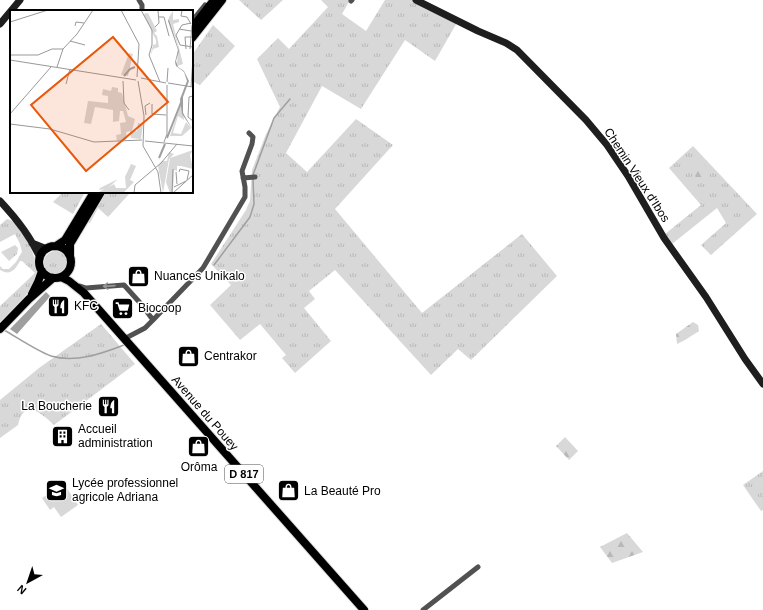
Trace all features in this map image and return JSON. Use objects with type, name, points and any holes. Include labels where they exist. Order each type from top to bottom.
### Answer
[{"type":"main road","points":[[193,27],[214,0]]},
{"type":"main road","points":[[193,37],[222,0]]},
{"type":"main road","points":[[29,299],[42,271],[40,258],[44,251],[65,240],[93,193]]},
{"type":"main road","points":[[0,329],[29,299],[57,277],[64,275],[70,268],[70,244],[100,193]]},
{"type":"main road","points":[[56,246],[64,249],[70,255]]},
{"type":"main road","name":"D 817","points":[[70,268],[72,276],[82,290],[124,339]]},
{"type":"main road","points":[[42,271],[45,274],[57,277]]},
{"type":"main road","name":"D 817","points":[[57,277],[69,281],[82,290]]},
{"type":"main road","name":"Avenue du Pouey","points":[[124,339],[364,610]]},
{"type":"street","points":[[12,10],[20,0]]},
{"type":"street","points":[[138,0],[142,5],[142,10]]},
{"type":"street","points":[[193,20],[210,0]]},
{"type":"street","name":"Chemin Vieux d'Ibos","points":[[416,0],[478,31],[506,43],[517,50],[586,120],[607,145],[664,238],[706,297],[745,359],[763,384]]},
{"type":"street","points":[[0,24],[10,12]]},
{"type":"street","points":[[124,339],[145,328],[203,268],[245,197],[242,171],[252,144],[253,137],[249,133]]},
{"type":"street","points":[[243,178],[253,177]]},
{"type":"street","points":[[0,201],[12,214],[32,243],[40,258]]},
{"type":"street","points":[[32,243],[47,249]]},
{"type":"street","points":[[82,290],[86,288],[124,285],[142,305],[152,320]]},
{"type":"street","name":"Chemin Vieux d'Ibos","points":[[745,359],[763,377]]},
{"type":"street","points":[[423,610],[478,567]]},
{"type":"green space","points":[[239,0],[283,0],[261,20]]},
{"type":"green space","points":[[321,0],[350,0],[342,14],[366,31],[385,0],[421,0],[459,19],[435,61],[405,40],[361,109],[322,86],[286,153],[307,172],[356,119],[393,145],[335,209],[422,313],[522,234],[557,276],[471,360],[458,349],[431,375],[335,270],[309,291],[315,299],[304,308],[331,341],[295,373],[282,358],[286,355],[260,324],[240,340],[210,305],[231,285],[211,264],[246,210],[250,201],[252,170],[266,134],[280,107],[257,59],[278,38],[289,49],[328,7]]},
{"type":"green space","points":[[213,25],[235,46],[200,85],[193,82],[193,54]]},
{"type":"green space","points":[[693,146],[757,214],[711,255],[701,245],[726,223],[717,208],[672,244],[665,234],[701,205],[669,168]]},
{"type":"green space","points":[[698,158],[711,172],[698,180],[692,168]]},
{"type":"green space","points":[[62,193],[84,193],[73,214],[53,202]]},
{"type":"green space","points":[[103,193],[130,193],[108,217],[98,208],[90,223],[87,222]]},
{"type":"green space","points":[[7,219],[16,224],[21,230],[34,256],[37,274],[33,286],[0,322],[0,306],[35,273],[22,261],[20,261],[12,271],[4,272],[0,270],[0,266],[3,269],[9,269],[16,262],[22,252],[15,234],[0,242],[0,225]]},
{"type":"green space","points":[[15,245],[18,248],[17,254],[9,261],[1,252]]},
{"type":"green space","points":[[56,251],[65,254],[68,263],[65,272],[56,275],[47,272],[44,263],[47,254]]},
{"type":"green space","points":[[693,322],[698,325],[699,331],[677,344],[676,334]]},
{"type":"green space","points":[[101,324],[135,364],[54,425],[44,416],[33,410],[29,410],[24,412],[18,425],[0,438],[0,400],[39,368]]},
{"type":"green space","points":[[565,437],[578,451],[569,460],[556,446]]},
{"type":"green space","points":[[763,471],[763,510],[761,511],[743,485]]},
{"type":"green space","points":[[64,484],[78,505],[61,517],[54,507],[50,510],[42,498]]},
{"type":"green space","points":[[627,533],[643,552],[612,563],[600,547]]},
{"type":"shaded area","points":[[46,292],[50,296],[17,334],[10,329]]},
{"type":"waterway","points":[[253,175],[274,118],[290,99]]},
{"type":"waterway","points":[[214,265],[250,217],[254,204],[253,179]]},
{"type":"waterway","points":[[4,330],[40,351],[60,358],[79,358],[106,352],[124,345]]},
{"type":"place","name":"Nuances Unikalo","points":[[138,276]]},
{"type":"place","name":"KFC","points":[[59,306]]},
{"type":"place","name":"Biocoop","points":[[123,308]]},
{"type":"place","name":"Centrakor","points":[[189,356]]},
{"type":"place","name":"La Boucherie","points":[[108,406]]},
{"type":"place","name":"Accueil administration","points":[[62,436]]},
{"type":"place","name":"Orôma","points":[[199,446]]},
{"type":"place","name":"Lycée professionnel agricole Adriana","points":[[56,490]]},
{"type":"place","name":"La Beauté Pro","points":[[289,491]]}]
